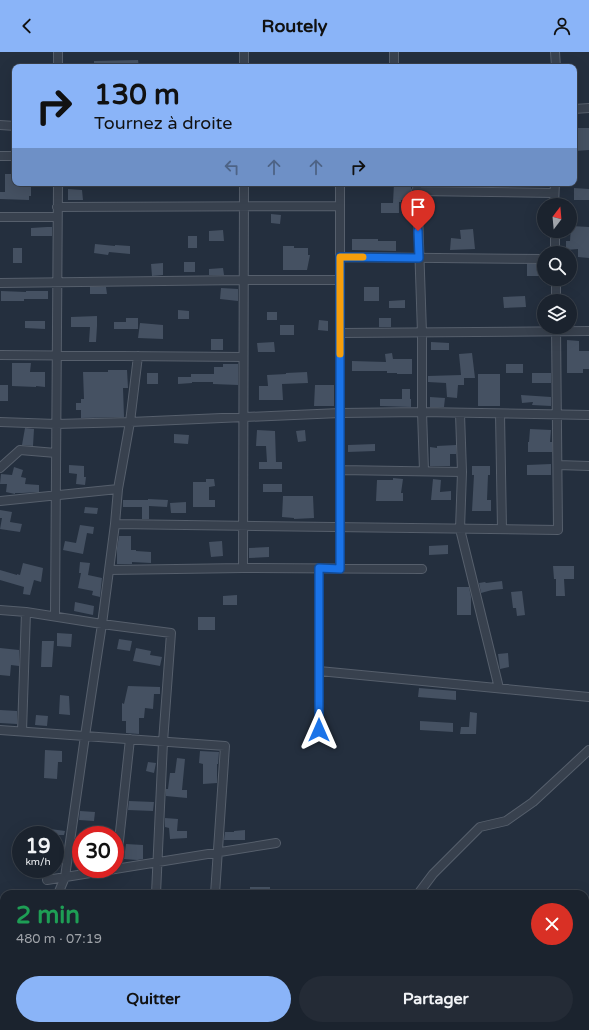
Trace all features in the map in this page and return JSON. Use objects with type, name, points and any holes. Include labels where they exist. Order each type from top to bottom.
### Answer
[{"type":"street","points":[[58,52],[58,64]]},
{"type":"street","points":[[244,52],[244,64]]},
{"type":"street","points":[[394,52],[394,64]]},
{"type":"street","points":[[556,52],[556,64]]},
{"type":"street","points":[[577,109],[589,108]]},
{"type":"street","points":[[0,125],[12,126]]},
{"type":"street","points":[[0,156],[12,156]]},
{"type":"street","points":[[55,616],[58,186]]},
{"type":"street","points":[[243,568],[244,186]]},
{"type":"street","points":[[340,186],[340,569]]},
{"type":"street","points":[[554,198],[555,186]]},
{"type":"street","points":[[424,471],[422,332],[416,187],[554,193]]},
{"type":"street","points":[[57,206],[340,206]]},
{"type":"street","points":[[0,217],[57,217]]},
{"type":"street","points":[[340,257],[537,259]]},
{"type":"street","points":[[0,283],[340,280]]},
{"type":"street","points":[[340,333],[537,329]]},
{"type":"street","points":[[577,330],[589,331]]},
{"type":"street","points":[[115,524],[558,530],[556,334]]},
{"type":"street","points":[[0,355],[243,357]]},
{"type":"street","points":[[60,890],[65,877],[102,624],[118,489],[130,422],[138,356]]},
{"type":"street","points":[[0,422],[56,424],[340,413],[422,412],[460,414],[589,414]]},
{"type":"street","points":[[460,414],[462,472],[460,529],[499,688]]},
{"type":"street","points":[[500,414],[502,529]]},
{"type":"street","points":[[0,468],[20,450],[56,453]]},
{"type":"street","points":[[558,465],[589,466]]},
{"type":"street","points":[[340,470],[462,472]]},
{"type":"street","points":[[0,500],[118,489]]},
{"type":"street","points":[[109,570],[243,568],[422,569]]},
{"type":"street","points":[[319,568],[319,730]]},
{"type":"street","points":[[0,610],[26,612],[170,633],[156,890]]},
{"type":"street","points":[[22,731],[26,612]]},
{"type":"street","points":[[319,671],[589,697]]},
{"type":"street","points":[[0,730],[225,746],[215,890]]},
{"type":"street","points":[[121,826],[130,739]]},
{"type":"street","points":[[421,890],[434,874],[480,827],[506,821],[528,806],[589,750]]},
{"type":"street","points":[[124,868],[276,843]]},
{"type":"street","points":[[47,880],[72,876]]},
{"type":"building","points":[[138,60],[139,64],[94,64],[94,61]]},
{"type":"building","points":[[577,128],[589,128],[589,150],[577,151]]},
{"type":"building","points":[[5,174],[12,174],[12,186],[31,186],[31,196],[29,196],[29,200],[0,199],[0,192],[5,192]]},
{"type":"building","points":[[394,186],[411,186],[411,200],[401,200],[401,202],[399,202],[399,213],[381,213],[381,203],[393,203]]},
{"type":"building","points":[[574,188],[589,189],[589,200],[577,200],[577,198],[574,198]]},
{"type":"building","points":[[68,189],[82,190],[83,200],[68,200]]},
{"type":"building","points":[[271,214],[281,215],[280,224],[271,223]]},
{"type":"building","points":[[577,226],[589,227],[589,258],[578,257],[577,246],[566,246],[566,241],[570,241],[570,238],[577,238]]},
{"type":"building","points":[[52,227],[52,236],[31,236],[31,228]]},
{"type":"building","points":[[473,229],[475,249],[450,250],[451,238],[461,239],[460,230]]},
{"type":"building","points":[[223,230],[224,241],[209,241],[209,231]]},
{"type":"building","points":[[188,236],[197,236],[197,248],[188,248]]},
{"type":"building","points":[[352,239],[396,241],[396,251],[352,250]]},
{"type":"building","points":[[95,244],[130,246],[130,254],[109,252],[108,255],[94,253]]},
{"type":"building","points":[[283,246],[308,248],[308,255],[310,255],[307,270],[283,270]]},
{"type":"building","points":[[13,248],[22,248],[22,263],[13,263]]},
{"type":"building","points":[[184,262],[195,262],[195,272],[184,272]]},
{"type":"building","points":[[163,263],[163,275],[152,276],[151,264]]},
{"type":"building","points":[[527,264],[537,264],[537,276],[527,276]]},
{"type":"building","points":[[223,268],[224,275],[209,275],[209,269]]},
{"type":"building","points":[[90,287],[106,287],[107,294],[90,294]]},
{"type":"building","points":[[364,287],[379,287],[379,301],[364,301]]},
{"type":"building","points":[[221,288],[238,289],[238,301],[220,299]]},
{"type":"building","points":[[1,291],[48,291],[48,299],[1,301]]},
{"type":"building","points":[[525,296],[526,307],[504,308],[503,297]]},
{"type":"building","points":[[405,300],[405,308],[389,308],[389,301]]},
{"type":"building","points":[[178,310],[189,311],[189,319],[178,319]]},
{"type":"building","points":[[267,312],[277,312],[277,320],[267,320]]},
{"type":"building","points":[[97,316],[96,342],[89,342],[90,327],[71,327],[71,317]]},
{"type":"building","points":[[126,318],[138,318],[138,329],[114,329],[114,322],[126,322]]},
{"type":"building","points":[[379,318],[391,318],[391,327],[379,327]]},
{"type":"building","points":[[319,320],[328,321],[328,331],[318,330]]},
{"type":"building","points":[[25,321],[45,321],[45,329],[25,328]]},
{"type":"building","points":[[140,323],[163,325],[163,339],[138,338]]},
{"type":"building","points":[[280,325],[294,325],[294,335],[280,335]]},
{"type":"building","points":[[211,339],[223,339],[223,350],[211,350]]},
{"type":"building","points":[[567,340],[579,341],[579,351],[589,351],[589,369],[583,369],[583,373],[567,373]]},
{"type":"building","points":[[274,342],[275,352],[258,352],[257,343]]},
{"type":"building","points":[[431,342],[449,343],[449,350],[431,350]]},
{"type":"building","points":[[392,353],[393,359],[412,359],[412,374],[387,373],[387,371],[352,371],[352,361],[386,362],[385,354]]},
{"type":"building","points":[[472,353],[475,378],[464,378],[464,385],[458,385],[457,398],[447,397],[446,383],[428,382],[428,376],[461,375],[459,354]]},
{"type":"building","points":[[12,363],[31,363],[30,372],[45,372],[45,387],[12,386]]},
{"type":"building","points":[[223,364],[238,364],[238,385],[213,384],[213,382],[178,384],[178,377],[191,377],[191,374],[214,374],[214,367],[223,367]]},
{"type":"building","points":[[506,364],[523,364],[523,373],[506,373]]},
{"type":"building","points":[[108,370],[127,370],[128,388],[123,388],[124,417],[81,418],[81,410],[76,410],[76,403],[81,403],[81,399],[84,399],[83,372],[108,372]]},
{"type":"building","points":[[307,372],[308,383],[282,384],[283,400],[259,400],[259,386],[268,386],[267,375]]},
{"type":"building","points":[[147,373],[158,373],[158,384],[147,384]]},
{"type":"building","points":[[532,373],[551,373],[551,383],[532,383]]},
{"type":"building","points":[[478,374],[500,374],[500,406],[478,406]]},
{"type":"building","points":[[0,385],[8,385],[8,401],[0,401]]},
{"type":"building","points":[[315,385],[334,385],[334,406],[314,406]]},
{"type":"building","points":[[402,389],[410,389],[411,407],[380,406],[380,399],[402,399]]},
{"type":"building","points":[[521,395],[551,397],[551,406],[532,405],[533,402],[522,403]]},
{"type":"building","points":[[430,397],[445,398],[444,407],[430,407]]},
{"type":"building","points":[[25,428],[34,429],[33,446],[22,445]]},
{"type":"building","points":[[530,429],[551,430],[550,442],[552,442],[552,452],[528,452]]},
{"type":"building","points":[[257,430],[275,431],[276,462],[282,462],[282,469],[259,469],[259,462],[267,462],[266,446],[256,446]]},
{"type":"building","points":[[305,430],[306,441],[298,442],[296,431]]},
{"type":"building","points":[[174,434],[189,435],[188,444],[174,443]]},
{"type":"building","points":[[375,444],[375,451],[348,452],[348,445]]},
{"type":"building","points":[[456,445],[456,454],[450,454],[450,466],[430,466],[430,447],[437,448],[437,446]]},
{"type":"building","points":[[551,464],[551,475],[527,475],[527,465]]},
{"type":"building","points":[[69,465],[84,466],[84,477],[86,477],[85,485],[76,484],[77,474],[69,473]]},
{"type":"building","points":[[472,466],[490,466],[490,475],[488,475],[487,500],[491,500],[491,511],[472,511],[474,475],[472,475]]},
{"type":"building","points":[[14,467],[23,470],[21,477],[26,478],[25,484],[39,485],[39,492],[15,494],[6,492],[7,484],[0,484],[1,474],[12,475]]},
{"type":"building","points":[[393,478],[403,479],[401,493],[403,493],[403,501],[376,501],[377,480],[393,480]]},
{"type":"building","points":[[206,479],[214,479],[215,486],[209,487],[209,500],[215,500],[215,507],[193,507],[193,482],[206,482]]},
{"type":"building","points":[[433,479],[441,480],[440,492],[451,491],[451,500],[431,500]]},
{"type":"building","points":[[263,484],[282,484],[282,492],[263,492]]},
{"type":"building","points":[[283,496],[313,496],[314,518],[294,519],[282,517]]},
{"type":"building","points":[[123,500],[168,500],[167,507],[149,506],[149,519],[142,519],[142,507],[123,507]]},
{"type":"building","points":[[186,502],[186,513],[171,513],[170,503]]},
{"type":"building","points":[[85,507],[98,508],[97,514],[84,513]]},
{"type":"building","points":[[0,510],[12,512],[10,522],[22,524],[20,532],[0,529],[2,518],[0,518]]},
{"type":"building","points":[[80,525],[94,527],[93,534],[87,533],[83,554],[63,550],[65,541],[76,543]]},
{"type":"building","points":[[119,536],[131,536],[131,550],[151,552],[151,563],[132,562],[132,564],[117,564]]},
{"type":"building","points":[[222,541],[223,556],[211,557],[209,542]]},
{"type":"building","points":[[448,545],[448,554],[429,555],[429,546]]},
{"type":"building","points":[[269,547],[269,557],[249,558],[249,548]]},
{"type":"building","points":[[80,562],[90,563],[88,575],[102,578],[100,597],[92,595],[93,591],[78,588],[81,573],[79,573]]},
{"type":"building","points":[[23,563],[43,568],[41,582],[34,580],[30,595],[23,594],[24,587],[0,580],[0,570],[20,575]]},
{"type":"building","points":[[553,566],[574,566],[574,579],[564,579],[565,596],[556,596],[556,579],[554,579]]},
{"type":"building","points":[[502,581],[503,589],[481,593],[479,583]]},
{"type":"building","points":[[457,587],[469,587],[471,597],[471,615],[457,615]]},
{"type":"building","points":[[522,591],[525,615],[517,616],[516,608],[513,608],[511,592]]},
{"type":"building","points":[[237,595],[237,605],[223,605],[223,596]]},
{"type":"building","points":[[75,602],[94,606],[93,615],[74,611]]},
{"type":"building","points":[[198,617],[215,617],[215,630],[198,630]]},
{"type":"building","points":[[57,633],[72,634],[71,647],[57,646]]},
{"type":"building","points":[[119,639],[132,641],[130,651],[117,649]]},
{"type":"building","points":[[42,641],[54,641],[52,667],[41,667]]},
{"type":"building","points":[[0,648],[19,650],[19,666],[11,665],[10,676],[0,675]]},
{"type":"building","points":[[136,648],[151,651],[150,655],[162,657],[160,666],[133,661]]},
{"type":"building","points":[[508,653],[509,667],[500,669],[498,654]]},
{"type":"building","points":[[128,686],[160,687],[160,694],[154,694],[153,709],[145,708],[144,718],[139,718],[139,734],[126,733],[126,721],[122,721],[122,703],[124,704]]},
{"type":"building","points":[[419,688],[456,691],[456,700],[418,697]]},
{"type":"building","points":[[60,695],[69,696],[70,715],[59,714]]},
{"type":"building","points":[[0,710],[17,711],[17,724],[0,723]]},
{"type":"building","points":[[470,712],[477,713],[476,734],[460,734],[461,727],[469,727]]},
{"type":"building","points":[[36,715],[48,716],[47,726],[35,725]]},
{"type":"building","points":[[420,721],[453,723],[453,732],[420,730]]},
{"type":"building","points":[[45,750],[62,751],[62,762],[58,762],[57,779],[44,778]]},
{"type":"building","points":[[200,751],[219,752],[217,764],[217,783],[203,784],[203,764],[199,763]]},
{"type":"building","points":[[177,758],[185,759],[182,790],[187,790],[187,798],[166,796],[170,773],[175,773]]},
{"type":"building","points":[[148,762],[156,763],[154,773],[146,771]]},
{"type":"building","points":[[129,801],[154,802],[153,811],[128,810]]},
{"type":"building","points":[[80,811],[95,812],[94,821],[79,820]]},
{"type":"building","points":[[165,818],[178,819],[177,831],[187,831],[187,838],[170,839],[169,828],[165,827]]},
{"type":"building","points":[[245,830],[245,840],[224,840],[225,832]]},
{"type":"building","points":[[126,844],[143,845],[143,859],[124,859]]},
{"type":"building","points":[[250,887],[270,887],[270,890],[250,890]]},
{"type":"slow traffic","points":[[340,354],[340,257],[363,257]]},
{"type":"route","points":[[319,730],[319,568],[340,569],[340,257],[419,258],[418,231]]}]
